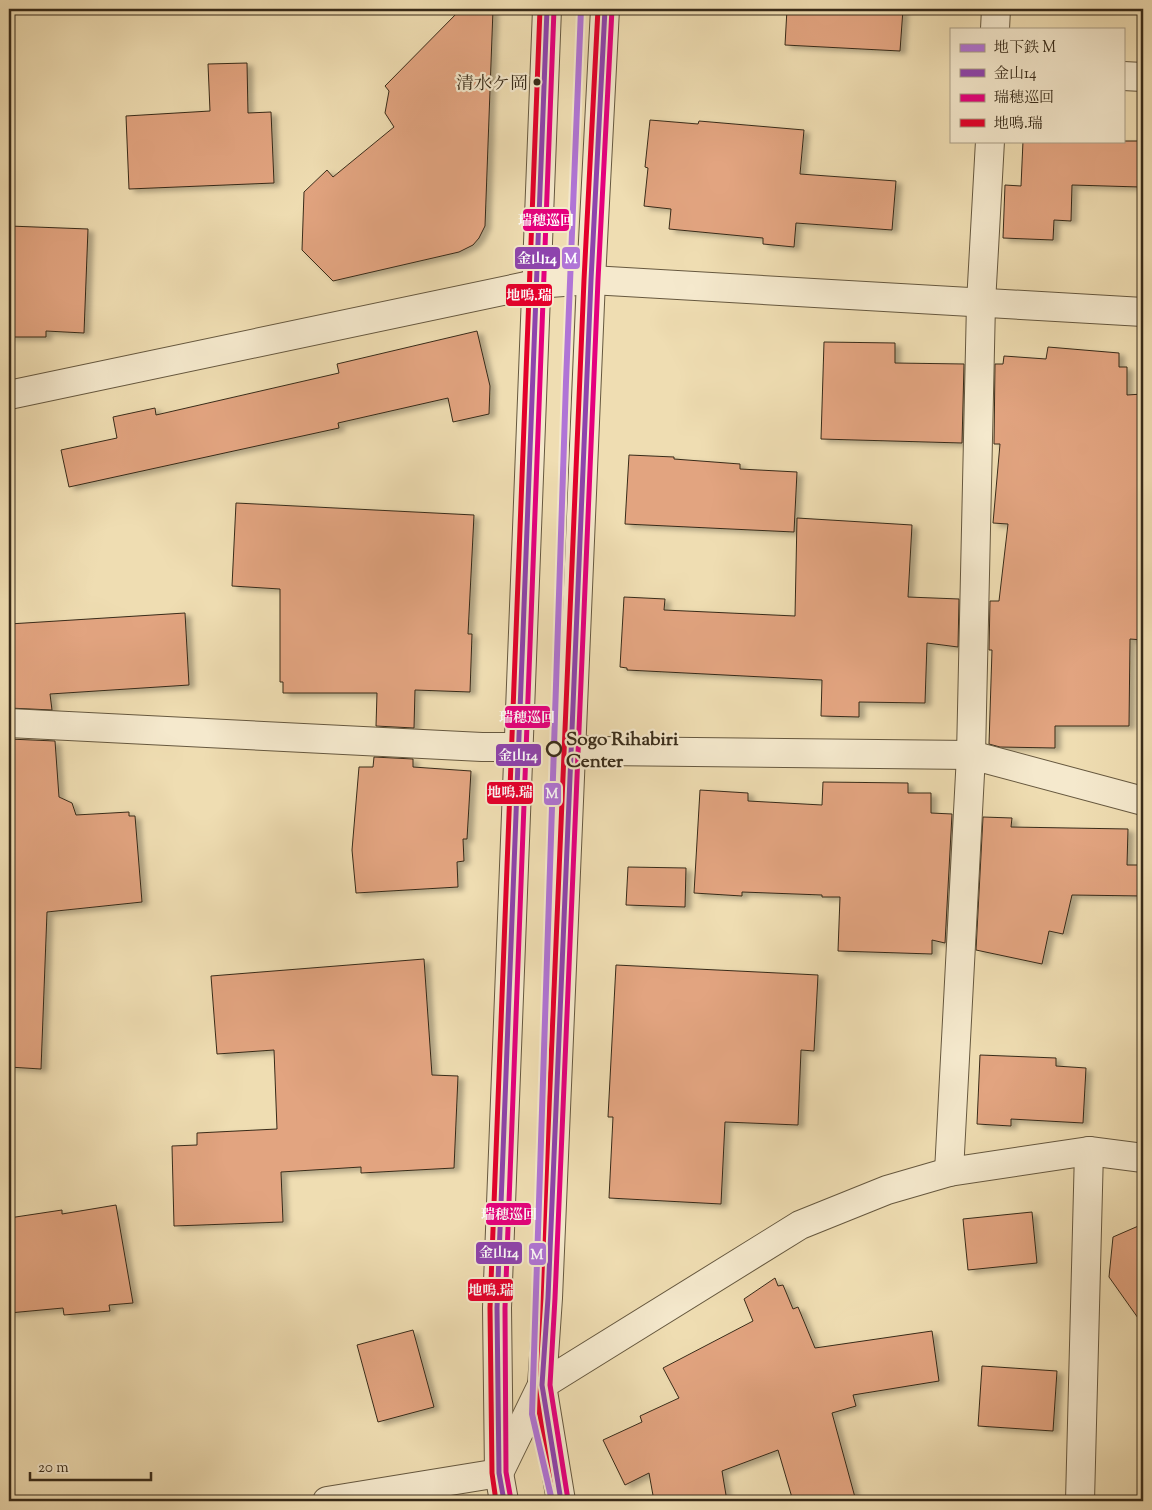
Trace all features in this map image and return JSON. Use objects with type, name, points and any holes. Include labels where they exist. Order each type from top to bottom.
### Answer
[{"type":"street","points":[[504,1501],[500,1473],[498,1308],[547,9]]},
{"type":"street","points":[[560,1501],[542,1385],[548,1298],[570,750],[605,9]]},
{"type":"street","points":[[996,9],[996,28]]},
{"type":"street","points":[[1124,76],[1143,77]]},
{"type":"street","points":[[949,1172],[971,755],[982,303],[990,142]]},
{"type":"street","points":[[9,394],[536,284],[591,280],[1143,312]]},
{"type":"street","points":[[9,723],[472,747],[519,747]]},
{"type":"street","points":[[570,750],[971,755],[1143,801]]},
{"type":"street","points":[[500,1473],[542,1385],[800,1225],[888,1190],[949,1172],[1089,1150],[1143,1158]]},
{"type":"street","points":[[1080,1501],[1089,1150]]},
{"type":"street","points":[[327,1501],[500,1473]]},
{"type":"building","points":[[461,9],[493,9],[485,226],[473,245],[459,252],[333,281],[302,250],[304,192],[327,170],[333,177],[394,127],[385,113],[389,91],[385,86]]},
{"type":"building","points":[[787,9],[903,9],[900,51],[785,45]]},
{"type":"building","points":[[247,63],[248,113],[271,112],[274,183],[129,189],[126,116],[210,111],[208,64]]},
{"type":"building","points":[[650,120],[698,124],[699,121],[804,130],[800,174],[896,181],[892,230],[796,223],[794,247],[763,244],[763,238],[669,229],[671,209],[644,206],[648,168],[645,167]]},
{"type":"building","points":[[1143,141],[1143,175],[1141,175],[1140,187],[1072,185],[1071,221],[1054,220],[1053,240],[1003,238],[1005,185],[1021,186],[1023,142]]},
{"type":"building","points":[[9,226],[88,229],[84,333],[46,331],[46,337],[9,337]]},
{"type":"building","points":[[477,331],[490,386],[489,414],[453,422],[448,398],[338,423],[339,428],[69,487],[61,450],[117,438],[113,417],[155,408],[156,415],[339,373],[337,364]]},
{"type":"building","points":[[824,342],[895,343],[895,363],[964,364],[962,443],[821,439]]},
{"type":"building","points":[[1048,347],[1119,353],[1119,367],[1127,367],[1127,395],[1143,394],[1143,640],[1130,639],[1129,726],[1055,726],[1055,748],[1000,747],[989,744],[992,650],[989,650],[990,601],[999,601],[1008,524],[993,523],[1000,444],[994,444],[995,364],[1003,364],[1004,356],[1046,359]]},
{"type":"building","points":[[629,455],[674,457],[674,459],[740,464],[740,469],[797,472],[794,532],[625,524]]},
{"type":"building","points":[[236,503],[474,515],[468,634],[472,634],[470,692],[415,690],[414,728],[376,726],[377,693],[283,693],[283,682],[280,682],[280,589],[232,586]]},
{"type":"building","points":[[797,518],[912,525],[908,597],[959,599],[958,647],[927,643],[925,703],[859,702],[859,717],[821,716],[822,680],[627,670],[627,668],[620,667],[624,597],[665,599],[664,610],[795,616]]},
{"type":"building","points":[[185,613],[189,685],[50,694],[52,710],[9,708],[9,624]]},
{"type":"building","points":[[9,739],[55,741],[59,797],[72,803],[76,815],[129,812],[129,816],[135,816],[142,902],[47,912],[41,1069],[9,1067]]},
{"type":"building","points":[[374,757],[413,759],[413,767],[471,771],[467,839],[463,839],[464,861],[457,862],[458,887],[356,893],[352,850],[359,767],[373,767]]},
{"type":"building","points":[[823,782],[908,783],[908,793],[931,793],[931,813],[952,814],[945,943],[932,940],[932,954],[838,951],[840,897],[742,892],[742,896],[694,893],[700,790],[748,793],[748,801],[822,805]]},
{"type":"building","points":[[983,817],[1012,818],[1011,827],[1128,829],[1127,865],[1143,865],[1143,896],[1072,895],[1063,934],[1049,931],[1042,964],[976,950]]},
{"type":"building","points":[[628,867],[686,868],[685,907],[626,905]]},
{"type":"building","points":[[424,959],[432,1075],[458,1076],[454,1168],[361,1173],[361,1167],[281,1172],[283,1222],[174,1226],[172,1146],[197,1145],[197,1133],[277,1129],[274,1050],[217,1054],[211,976]]},
{"type":"building","points":[[616,965],[818,975],[814,1051],[801,1050],[798,1125],[725,1122],[721,1204],[609,1198],[613,1117],[608,1117]]},
{"type":"building","points":[[980,1055],[1056,1058],[1056,1066],[1086,1068],[1083,1123],[1011,1119],[1011,1126],[977,1124]]},
{"type":"building","points":[[116,1205],[133,1303],[109,1305],[110,1311],[64,1315],[63,1308],[9,1313],[9,1218],[62,1210],[62,1214]]},
{"type":"building","points":[[1032,1212],[1037,1263],[968,1270],[963,1219]]},
{"type":"building","points":[[1143,1224],[1143,1325],[1109,1277],[1113,1237]]},
{"type":"building","points":[[775,1278],[778,1286],[783,1285],[793,1309],[798,1307],[815,1348],[932,1331],[939,1381],[853,1395],[856,1406],[832,1413],[856,1501],[793,1501],[778,1450],[722,1471],[727,1501],[654,1501],[649,1473],[625,1485],[603,1440],[642,1422],[640,1416],[679,1398],[663,1368],[753,1321],[744,1299]]},
{"type":"building","points":[[413,1330],[434,1407],[378,1422],[357,1345]]},
{"type":"building","points":[[982,1366],[1057,1371],[1053,1431],[978,1426]]},
{"type":"metro line","name":"M","points":[[552,1501],[532,1414],[566,382],[581,9]]},
{"type":"transit line","name":"地鳴.瑞","points":[[496,1501],[492,1473],[490,1308],[540,9]]},
{"type":"transit line","name":"金山14","points":[[504,1501],[499,1473],[497,1308],[547,9]]},
{"type":"transit line","name":"瑞穂巡回","points":[[511,1500],[506,1472],[505,1308],[554,9]]},
{"type":"transit line","name":"地鳴.瑞","points":[[553,1501],[535,1385],[541,1298],[584,280],[598,9]]},
{"type":"transit line","name":"金山14","points":[[561,1501],[542,1385],[548,1298],[591,280],[605,9]]},
{"type":"transit line","name":"瑞穂巡回","points":[[568,1500],[550,1385],[598,280],[612,9]]},
{"type":"place","name":"清水ケ岡","points":[[537,82]]},
{"type":"place","name":"Sogo Rihabiri Center","points":[[554,749]]}]
